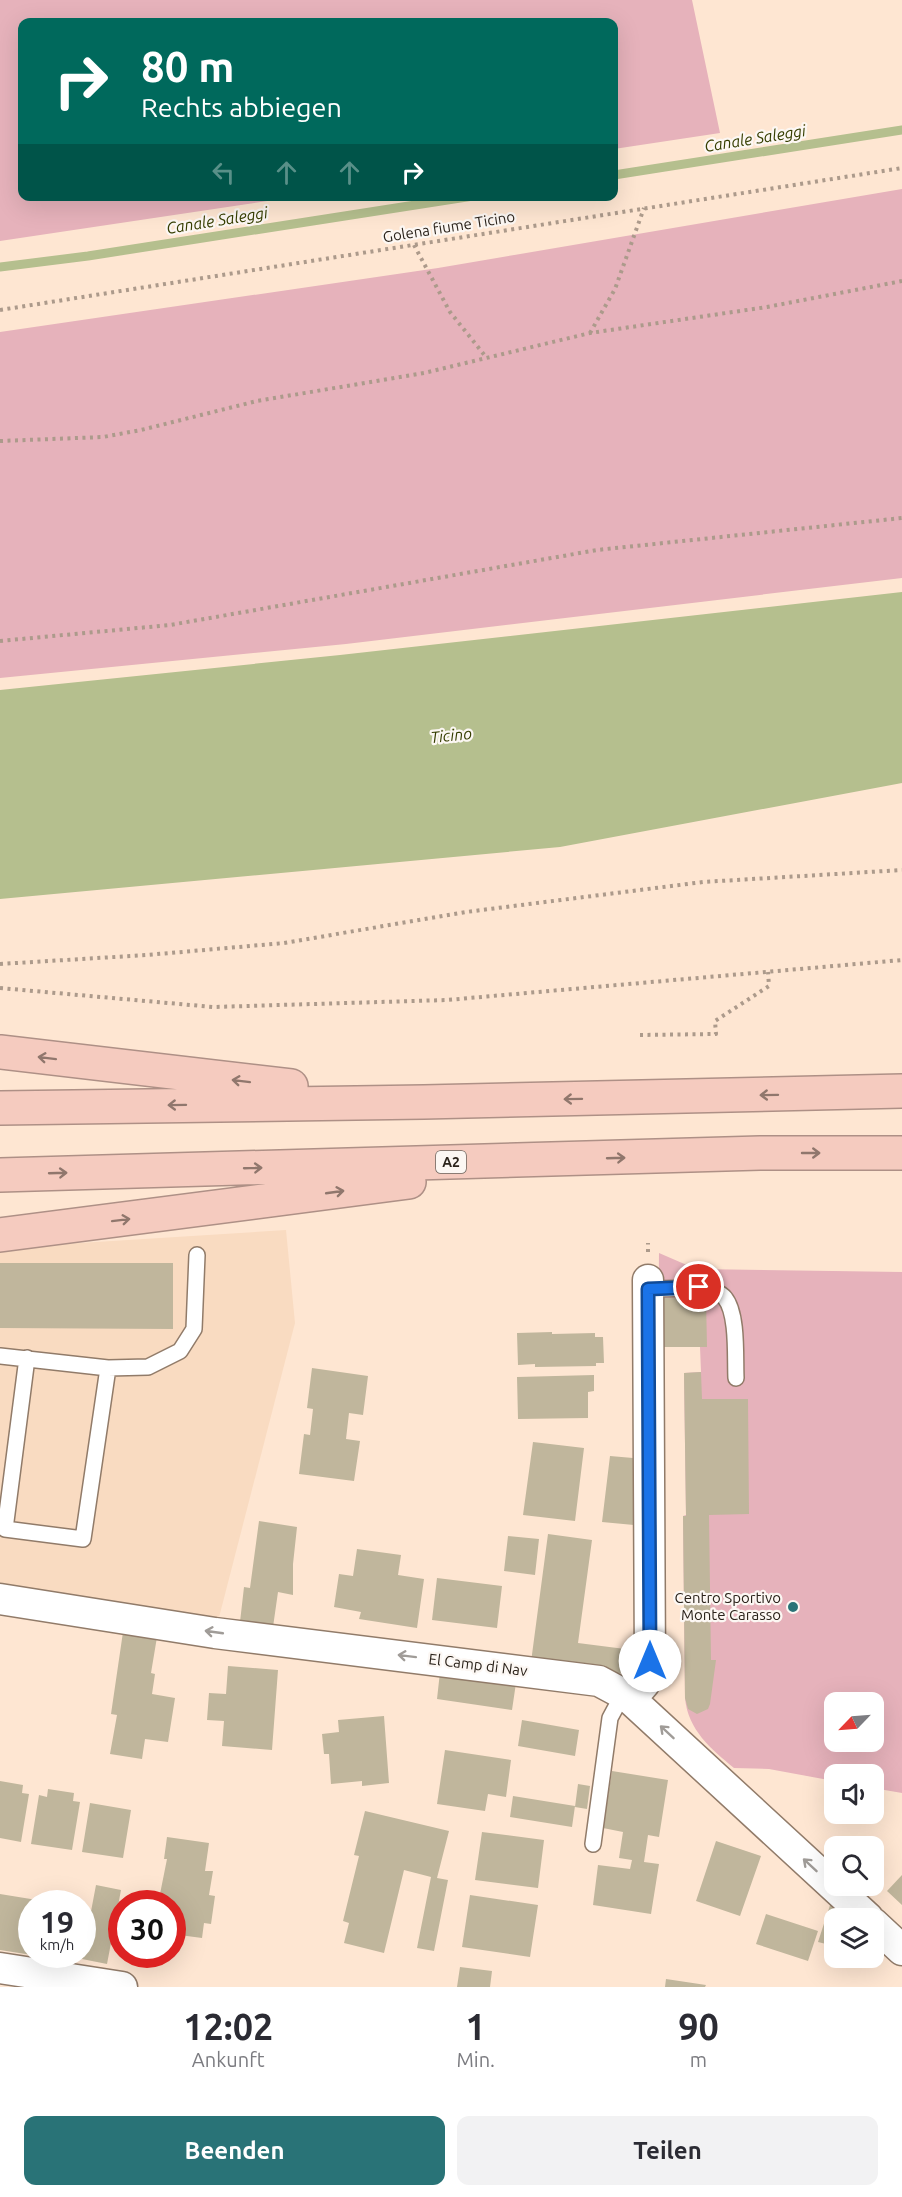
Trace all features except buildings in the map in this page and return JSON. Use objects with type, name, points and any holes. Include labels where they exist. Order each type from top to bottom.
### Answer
[{"type":"highway","points":[[0,1052],[424,1102]]},
{"type":"highway","points":[[0,1108],[424,1102],[902,1091]]},
{"type":"highway","name":"A2","points":[[0,1175],[760,1154],[902,1153]]},
{"type":"highway","points":[[0,1235],[581,1159]]},
{"type":"street","points":[[629,1698],[644,1684],[650,1669],[648,1284]]},
{"type":"street","name":"El Camp di Nav","points":[[0,1599],[215,1633],[599,1681],[612,1686],[629,1698],[857,1908]]},
{"type":"street","points":[[884,1933],[902,1950]]},
{"type":"street","points":[[0,1968],[122,1987]]},
{"type":"lane","points":[[0,1356],[108,1368],[148,1367],[180,1351],[194,1329],[197,1255]]},
{"type":"lane","points":[[648,1284],[709,1288],[726,1299],[733,1317],[736,1378]]},
{"type":"lane","points":[[27,1358],[4,1529],[83,1539],[108,1368]]},
{"type":"lane","points":[[593,1844],[610,1718],[617,1705],[629,1698]]},
{"type":"path","name":"Golena fiume Ticino","points":[[0,310],[902,168]]},
{"type":"path","points":[[590,333],[615,289],[644,208]]},
{"type":"path","points":[[414,245],[450,312],[486,357]]},
{"type":"path","points":[[0,441],[103,437],[141,430],[257,401],[424,373],[590,333],[767,307],[902,281]]},
{"type":"path","points":[[0,641],[170,625],[597,550],[902,518]]},
{"type":"path","points":[[0,964],[147,955],[284,943],[466,912],[703,882],[902,870]]},
{"type":"path","points":[[0,988],[213,1007],[447,1000],[902,960]]},
{"type":"path","points":[[640,1035],[716,1034],[715,1021],[769,986],[768,972]]},
{"type":"shaded area","points":[[0,0],[692,0],[720,133],[618,148],[618,18],[18,18],[18,201],[267,201],[0,241]]},
{"type":"shaded area","points":[[902,189],[902,578],[346,644],[0,678],[0,332],[438,268]]},
{"type":"shaded area","points":[[286,1230],[295,1323],[215,1633],[0,1599],[0,1248]]},
{"type":"shaded area","name":"Centro Sportivo Monte Carasso","points":[[659,1253],[696,1269],[902,1272],[902,1793],[884,1790],[884,1764],[824,1764],[824,1779],[769,1769],[734,1768],[709,1746],[691,1720],[685,1698],[684,1373],[701,1372],[700,1347],[658,1347]]},
{"type":"water","name":"Ticino","points":[[902,592],[902,783],[560,847],[0,899],[0,690],[340,655]]},
{"type":"waterway","name":"Canale Saleggi","points":[[618,174],[902,130]]},
{"type":"waterway","name":"Canale Saleggi","points":[[0,267],[88,256],[441,201]]},
{"type":"place","name":"Centro Sportivo Monte Carasso","points":[[793,1607]]},
{"type":"route","points":[[650,1661],[648,1289],[699,1287]]}]
